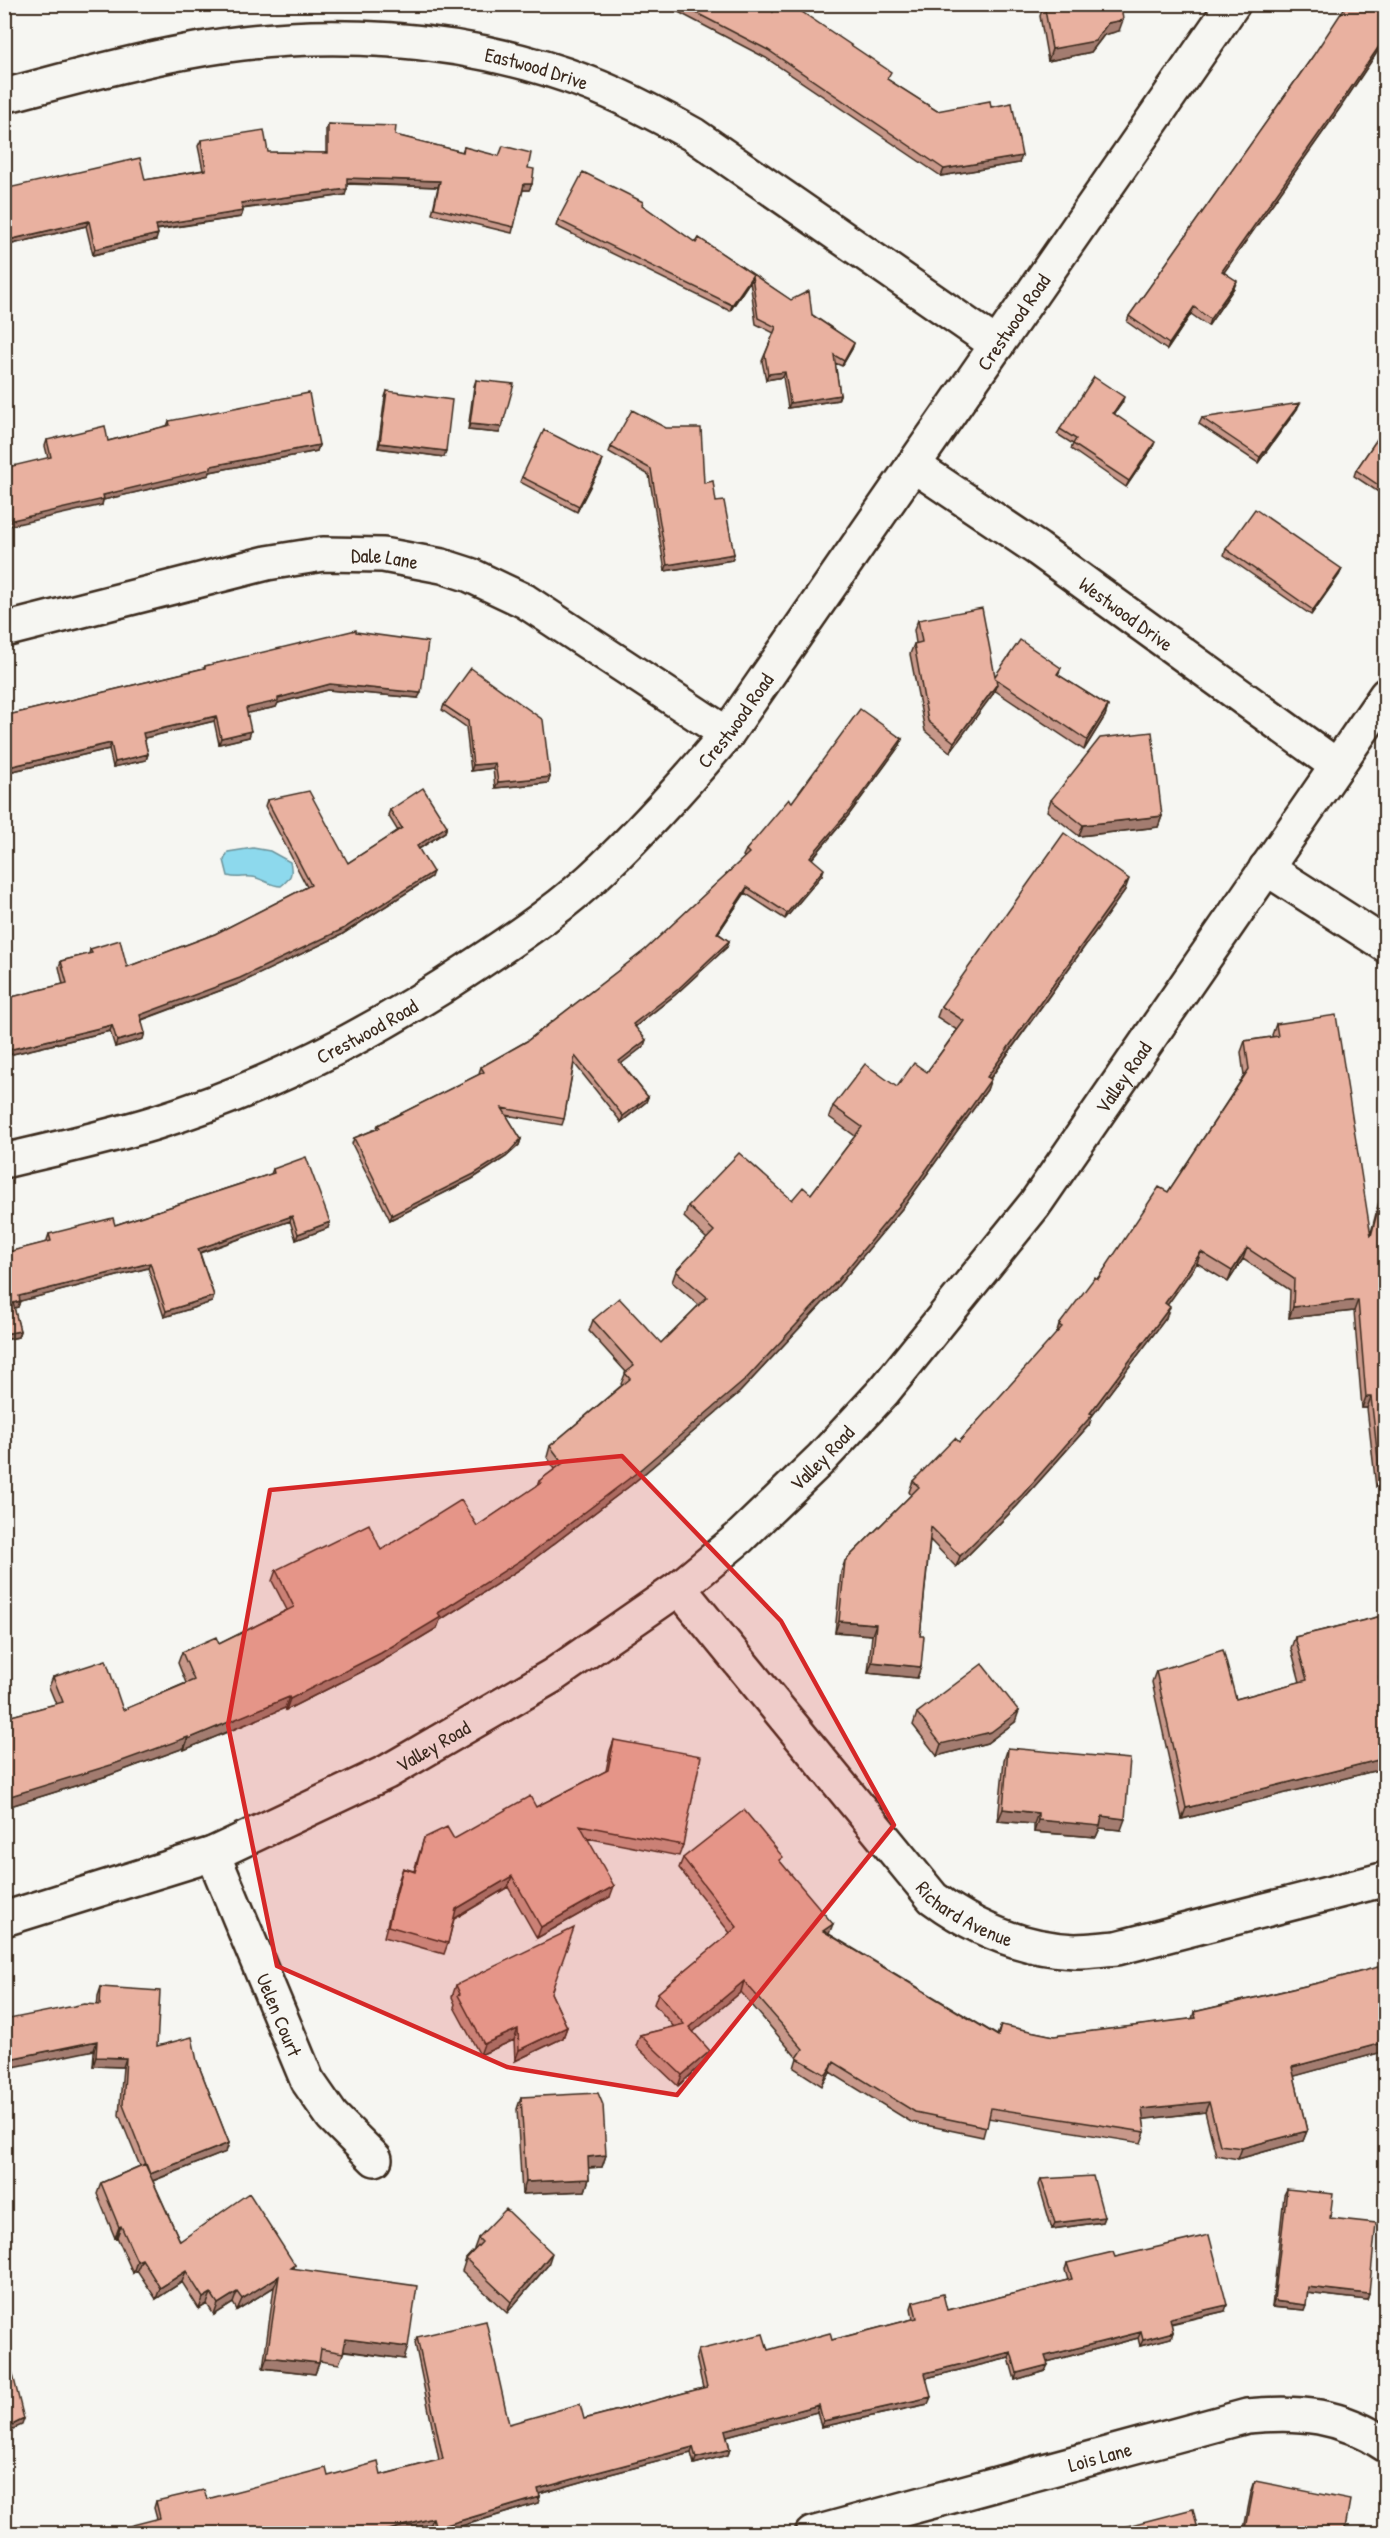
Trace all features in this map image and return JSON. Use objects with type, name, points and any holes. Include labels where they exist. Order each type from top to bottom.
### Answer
[{"type":"street","name":"Crestwood Road","points":[[4,1161],[154,1123],[247,1090],[337,1049],[424,1000],[532,927],[603,869],[668,804],[727,734],[1233,4]]},
{"type":"street","name":"Eastwood Drive","points":[[4,96],[101,70],[188,51],[269,41],[350,38],[416,42],[474,50],[533,64],[643,107],[694,135],[997,345]]},
{"type":"street","name":"Westwood Drive","points":[[913,465],[1038,549],[1337,766]]},
{"type":"street","name":"Dale Lane","points":[[4,630],[267,563],[323,554],[383,555],[442,566],[470,575],[525,601],[727,734]]},
{"type":"street","name":"Valley Road","points":[[4,1919],[213,1854],[387,1772],[552,1676],[679,1588],[739,1538],[822,1458],[892,1381],[1035,1204],[1386,695]]},
{"type":"street","points":[[1266,868],[1386,945]]},
{"type":"street","name":"Richard Avenue","points":[[679,1588],[933,1898],[955,1914],[992,1933],[1033,1946],[1074,1951],[1116,1948],[1386,1879]]},
{"type":"street","name":"Uelen Court","points":[[213,1854],[307,2080],[333,2116],[375,2158]]},
{"type":"street","name":"Lois Lane","points":[[812,2534],[1247,2416],[1299,2413],[1330,2419],[1374,2437],[1386,2445]]},
{"type":"highlighted area","points":[[622,1456],[781,1621],[894,1825],[677,2095],[507,2067],[277,1966],[228,1725],[270,1490]]},
{"type":"water","points":[[253,848],[270,851],[290,862],[291,870],[287,881],[281,886],[256,878],[228,876],[224,860],[228,852]]},
{"type":"building","points":[[679,4],[769,4],[773,12],[778,4],[790,4],[891,72],[887,79],[937,111],[990,101],[991,107],[1012,103],[1022,156],[944,169],[768,50]]},
{"type":"building","points":[[1044,4],[1121,4],[1123,20],[1108,23],[1095,41],[1052,49]]},
{"type":"building","points":[[1347,4],[1386,4],[1386,36],[1222,271],[1237,281],[1210,319],[1194,307],[1169,344],[1129,316],[1313,56]]},
{"type":"building","points":[[328,124],[396,126],[395,135],[463,152],[464,147],[499,156],[503,146],[531,153],[528,168],[534,169],[532,184],[524,184],[514,227],[434,208],[440,181],[347,178],[347,189],[241,203],[243,211],[156,225],[158,234],[95,249],[89,221],[4,241],[4,189],[140,158],[145,180],[206,170],[201,140],[264,130],[268,152],[328,153]]},
{"type":"building","points":[[583,172],[643,202],[642,205],[696,243],[699,238],[791,300],[809,291],[812,315],[854,343],[844,361],[834,355],[840,395],[790,403],[785,372],[768,374],[765,355],[776,327],[758,318],[752,276],[732,305],[558,220]]},
{"type":"building","points":[[1094,377],[1124,397],[1113,413],[1155,442],[1129,481],[1073,444],[1076,439],[1060,429]]},
{"type":"building","points":[[476,380],[514,384],[502,427],[470,424]]},
{"type":"building","points":[[387,391],[452,400],[446,451],[380,443]]},
{"type":"building","points":[[309,393],[319,445],[211,466],[211,469],[103,495],[104,499],[4,522],[4,468],[51,457],[47,440],[105,426],[108,441],[170,425],[169,421]]},
{"type":"building","points":[[1300,403],[1260,457],[1202,418]]},
{"type":"building","points":[[632,410],[666,428],[701,428],[704,483],[713,481],[716,502],[724,501],[734,554],[667,565],[651,469],[611,447]]},
{"type":"building","points":[[1386,426],[1386,490],[1356,470]]},
{"type":"building","points":[[544,430],[603,460],[579,506],[522,477]]},
{"type":"building","points":[[1255,509],[1342,569],[1313,610],[1226,549]]},
{"type":"building","points":[[982,608],[995,676],[1020,640],[1061,668],[1057,674],[1108,706],[1087,740],[996,679],[997,684],[954,742],[928,721],[914,644],[922,642],[918,620]]},
{"type":"building","points":[[356,630],[356,632],[428,642],[421,693],[330,684],[278,698],[278,701],[246,708],[251,731],[221,738],[216,716],[143,733],[148,754],[115,762],[111,743],[4,768],[4,716]]},
{"type":"building","points":[[471,668],[543,720],[550,777],[498,782],[495,763],[473,765],[468,721],[444,705]]},
{"type":"building","points":[[860,709],[902,739],[850,810],[810,857],[824,869],[787,913],[747,887],[717,933],[729,941],[677,990],[633,1024],[646,1040],[619,1061],[648,1097],[623,1116],[575,1056],[564,1119],[502,1108],[521,1139],[509,1152],[474,1174],[392,1215],[354,1138],[380,1128],[378,1125],[484,1072],[481,1067],[527,1041],[645,950],[749,853],[746,850],[789,799],[792,802]]},
{"type":"building","points":[[1152,732],[1162,816],[1083,825],[1051,800],[1100,738]]},
{"type":"building","points":[[423,788],[447,826],[417,846],[433,872],[343,929],[240,978],[140,1015],[145,1033],[117,1041],[112,1025],[4,1051],[4,999],[67,983],[61,961],[92,953],[90,949],[120,940],[127,967],[215,934],[311,885],[267,800],[309,791],[348,863],[402,828],[390,810]]},
{"type":"building","points":[[1064,833],[1129,879],[987,1077],[991,1079],[909,1194],[837,1281],[744,1381],[635,1474],[526,1557],[438,1613],[441,1617],[381,1653],[290,1699],[289,1697],[188,1739],[188,1737],[111,1765],[4,1798],[4,1718],[63,1702],[53,1677],[106,1660],[123,1710],[194,1680],[182,1652],[216,1637],[219,1644],[294,1607],[276,1570],[369,1524],[381,1550],[461,1500],[477,1526],[541,1483],[539,1481],[563,1463],[550,1446],[630,1379],[625,1373],[634,1366],[593,1320],[619,1298],[661,1343],[707,1297],[676,1271],[714,1231],[688,1206],[739,1153],[792,1200],[803,1187],[811,1194],[862,1127],[833,1106],[865,1064],[897,1087],[914,1063],[927,1072],[964,1021],[941,1006]]},
{"type":"building","points":[[1336,1015],[1371,1236],[1386,1179],[1386,1476],[1380,1476],[1371,1397],[1366,1397],[1358,1300],[1293,1307],[1294,1279],[1247,1248],[1232,1271],[1201,1252],[1165,1303],[1170,1307],[1090,1413],[1093,1414],[1022,1495],[960,1556],[931,1527],[920,1636],[924,1636],[921,1667],[872,1662],[876,1624],[839,1621],[845,1561],[919,1487],[913,1481],[955,1438],[959,1442],[1062,1327],[1059,1325],[1095,1277],[1098,1279],[1159,1187],[1168,1192],[1249,1069],[1245,1041],[1278,1036],[1276,1024]]},
{"type":"building","points":[[306,1157],[330,1222],[298,1234],[292,1216],[198,1249],[214,1296],[166,1311],[150,1263],[19,1296],[20,1301],[13,1303],[20,1331],[4,1334],[4,1253],[51,1241],[49,1234],[113,1218],[115,1225],[274,1173],[273,1169]]},
{"type":"building","points":[[1386,1615],[1386,1681],[1379,1677],[1386,1703],[1386,1758],[1186,1808],[1156,1671],[1223,1650],[1236,1699],[1307,1680],[1295,1637]]},
{"type":"building","points":[[982,1664],[1019,1711],[991,1732],[941,1744],[917,1713]]},
{"type":"building","points":[[614,1740],[701,1756],[683,1845],[580,1825],[614,1886],[541,1927],[512,1876],[456,1909],[448,1943],[388,1926],[403,1868],[415,1872],[424,1838],[447,1827],[454,1839],[530,1796],[536,1807],[608,1770]]},
{"type":"building","points":[[1008,1748],[1130,1759],[1125,1819],[1102,1816],[1100,1826],[1038,1820],[1038,1813],[1003,1809]]},
{"type":"building","points":[[744,1810],[783,1857],[779,1860],[833,1924],[823,1931],[998,2036],[1001,2025],[1054,2036],[1196,2018],[1194,2012],[1386,1965],[1386,2042],[1292,2067],[1307,2131],[1242,2148],[1220,2145],[1209,2102],[1142,2109],[1145,2132],[991,2108],[987,2127],[915,2112],[834,2062],[826,2075],[797,2058],[803,2049],[744,1981],[689,2027],[710,2051],[682,2075],[640,2035],[684,2024],[658,1993],[737,1927],[683,1858]]},
{"type":"building","points":[[574,1928],[551,1993],[567,2027],[519,2050],[518,2029],[484,2044],[458,1995],[460,1994],[456,1985]]},
{"type":"building","points":[[101,1987],[160,1991],[157,2046],[192,2037],[197,2061],[229,2143],[150,2174],[123,2105],[126,2058],[96,2057],[97,2041],[4,2060],[4,2020],[84,2004],[100,2005]]},
{"type":"building","points":[[598,2093],[603,2105],[606,2155],[588,2157],[589,2179],[526,2182],[521,2097]]},
{"type":"building","points":[[145,2164],[180,2241],[249,2193],[295,2265],[291,2268],[417,2286],[408,2347],[346,2339],[343,2353],[321,2349],[319,2363],[267,2357],[279,2276],[242,2299],[237,2292],[218,2304],[211,2293],[203,2298],[186,2271],[160,2288],[142,2259],[137,2261],[121,2226],[119,2227],[101,2183]]},
{"type":"building","points":[[1093,2176],[1104,2217],[1055,2223],[1041,2179]]},
{"type":"building","points":[[1287,2189],[1333,2194],[1330,2218],[1376,2223],[1369,2294],[1308,2287],[1306,2305],[1274,2301]]},
{"type":"building","points":[[506,2209],[552,2253],[511,2302],[466,2259],[482,2242],[478,2238]]},
{"type":"building","points":[[1209,2235],[1227,2305],[1170,2318],[1173,2332],[1143,2340],[1141,2332],[1045,2356],[1048,2365],[1017,2373],[1011,2352],[925,2373],[931,2397],[823,2421],[819,2405],[725,2430],[730,2449],[696,2458],[693,2447],[598,2472],[538,2489],[540,2497],[436,2528],[433,2518],[374,2534],[98,2534],[160,2518],[156,2501],[204,2490],[207,2499],[326,2468],[328,2476],[378,2462],[381,2475],[443,2459],[417,2337],[486,2321],[509,2424],[580,2404],[584,2419],[707,2387],[698,2350],[763,2334],[768,2350],[830,2333],[832,2340],[917,2318],[913,2302],[943,2294],[947,2310],[1072,2279],[1067,2263],[1113,2252],[1115,2257]]},
{"type":"building","points":[[8,2355],[24,2419],[4,2429],[4,2356]]},
{"type":"building","points":[[1255,2481],[1350,2500],[1344,2534],[1245,2534]]},
{"type":"building","points":[[1193,2509],[1199,2534],[1100,2534],[1100,2533]]}]
